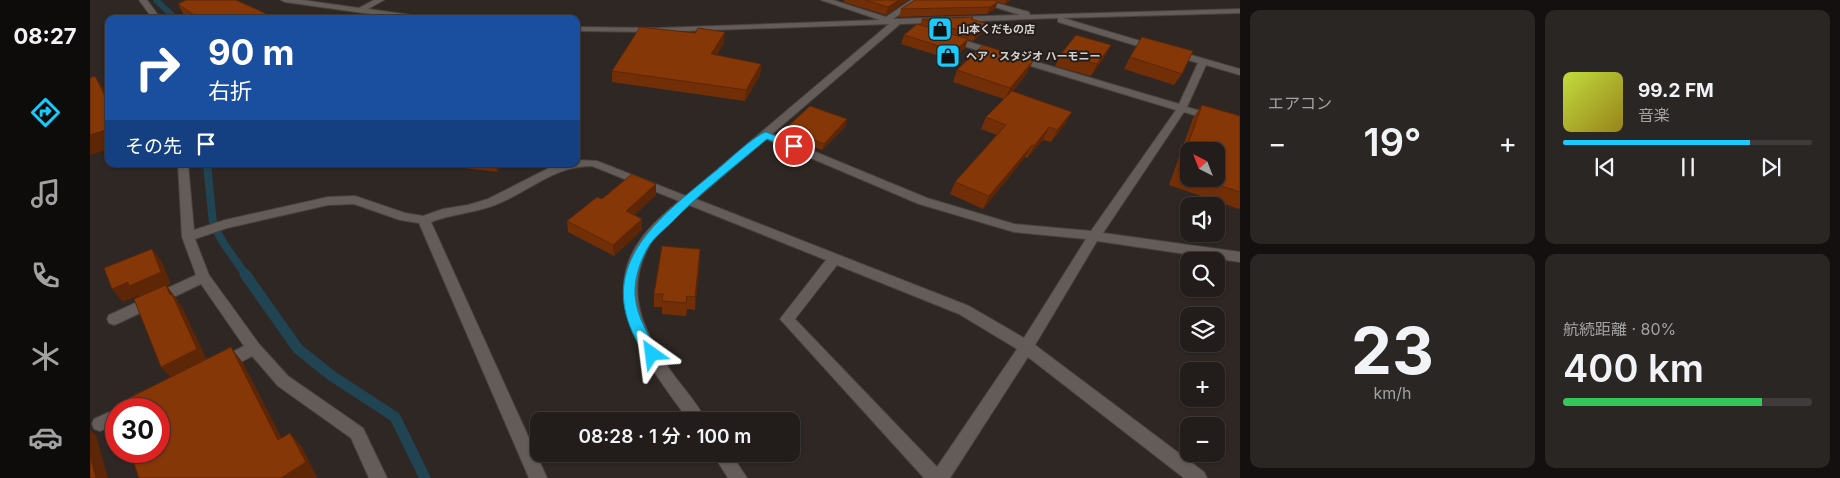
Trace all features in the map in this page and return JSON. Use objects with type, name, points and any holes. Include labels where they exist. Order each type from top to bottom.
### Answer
[{"type":"street","points":[[143,0],[142,2],[153,15]]},
{"type":"street","points":[[285,0],[397,15]]},
{"type":"street","points":[[360,10],[380,0]]},
{"type":"street","points":[[825,0],[925,31]]},
{"type":"street","points":[[692,412],[639,334],[632,314],[629,293],[634,265],[647,240],[687,200],[766,135],[916,0]]},
{"type":"street","points":[[977,0],[1038,18]]},
{"type":"street","points":[[580,29],[658,30],[1240,11]]},
{"type":"street","points":[[1051,17],[1240,72]]},
{"type":"street","points":[[944,37],[1181,110],[1240,126]]},
{"type":"street","points":[[940,478],[1026,347],[1094,236],[1181,110],[1203,62]]},
{"type":"street","points":[[766,135],[923,201],[1014,228],[1094,236],[1240,256]]},
{"type":"street","points":[[580,164],[593,163],[964,310],[1026,347],[1198,478]]},
{"type":"street","points":[[183,167],[188,238],[203,276],[254,348],[283,381],[357,433],[378,478]]},
{"type":"street","points":[[188,238],[225,224],[328,200],[356,200],[404,217],[424,220],[443,213],[469,209],[492,202],[559,167]]},
{"type":"street","points":[[424,220],[538,478]]},
{"type":"street","points":[[834,259],[787,318],[936,478]]},
{"type":"street","points":[[114,319],[203,276]]},
{"type":"street","points":[[210,370],[254,348]]},
{"type":"street","points":[[100,424],[105,422]]},
{"type":"street","points":[[727,462],[738,478]]},
{"type":"building","points":[[186,0],[236,0],[269,15],[194,15],[178,4]]},
{"type":"building","points":[[865,0],[899,0],[888,7]]},
{"type":"building","points":[[915,0],[994,0],[998,2],[990,7],[901,9]]},
{"type":"building","points":[[973,17],[971,19],[988,24],[975,35],[922,19]]},
{"type":"building","points":[[917,24],[968,39],[955,51],[904,35]]},
{"type":"building","points":[[640,27],[695,33],[698,28],[725,32],[711,54],[761,64],[746,90],[612,71]]},
{"type":"building","points":[[1076,35],[1111,45],[1097,64],[1061,54]]},
{"type":"building","points":[[1142,37],[1193,51],[1182,74],[1130,57]]},
{"type":"building","points":[[983,45],[1033,61],[1010,88],[957,70]]},
{"type":"building","points":[[95,76],[105,96],[105,130],[90,135],[90,78]]},
{"type":"building","points":[[1012,91],[1072,112],[1057,130],[1049,127],[989,196],[955,182],[1006,125],[986,117]]},
{"type":"building","points":[[1202,105],[1240,116],[1240,192],[1225,187],[1225,142],[1189,142]]},
{"type":"building","points":[[810,106],[847,119],[824,144],[785,129]]},
{"type":"building","points":[[632,174],[656,184],[626,211],[642,219],[613,245],[567,221],[597,197],[602,199]]},
{"type":"building","points":[[662,246],[700,249],[695,297],[687,296],[686,303],[662,301],[663,294],[654,294]]},
{"type":"building","points":[[152,249],[161,272],[129,286],[128,282],[112,289],[104,268]]},
{"type":"building","points":[[166,285],[197,349],[161,367],[134,299]]},
{"type":"building","points":[[231,347],[278,440],[290,433],[306,462],[281,478],[139,478],[134,463],[170,463],[170,398],[129,398]]},
{"type":"building","points":[[90,455],[96,478],[90,478]]},
{"type":"waterway","points":[[156,0],[172,15]]},
{"type":"waterway","points":[[207,167],[213,224],[224,244],[246,275]]},
{"type":"waterway","points":[[245,274],[298,349],[332,376],[395,417],[425,478]]},
{"type":"place","name":"山本くだもの店","points":[[940,29]]},
{"type":"place","name":"ヘア・スタジオ ハーモニー","points":[[948,56]]},
{"type":"route","points":[[652,354],[639,334],[632,314],[629,293],[631,274],[637,256],[647,240],[687,200],[766,135],[794,146]]}]
